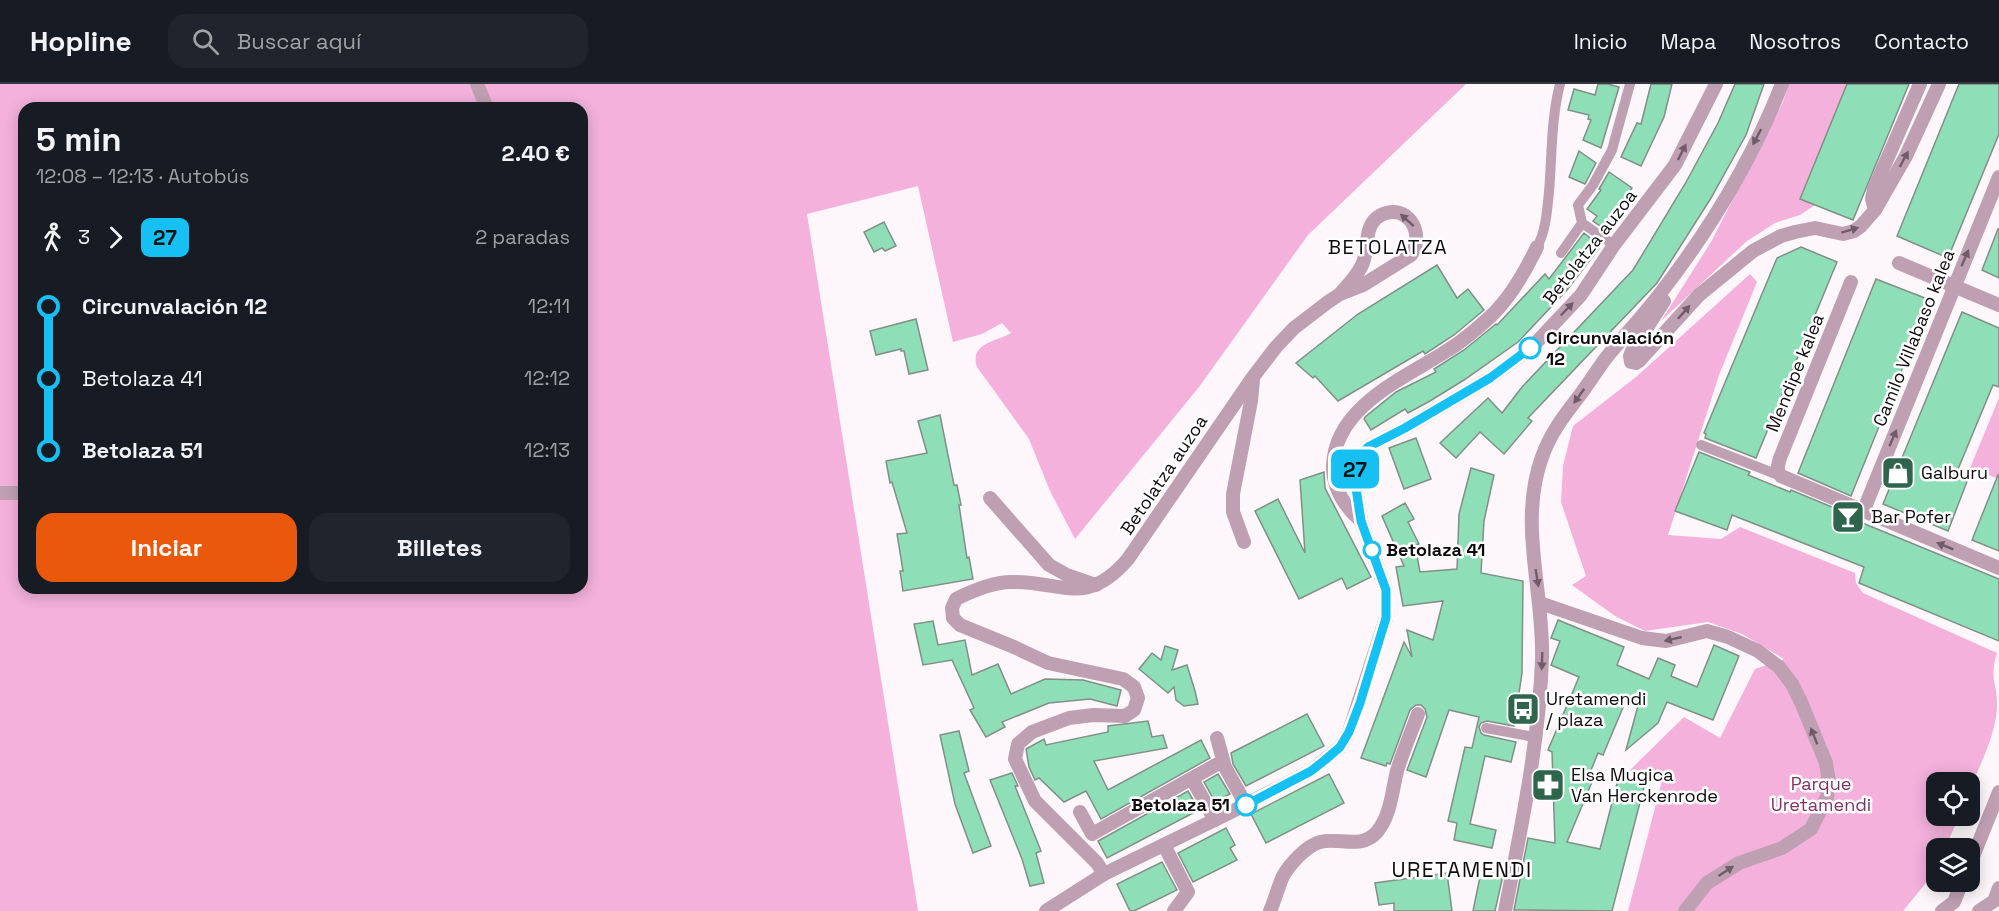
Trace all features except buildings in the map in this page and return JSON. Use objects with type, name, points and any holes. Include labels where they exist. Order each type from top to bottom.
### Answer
[{"type":"street","points":[[477,84],[484,102]]},
{"type":"street","points":[[1537,247],[1542,238],[1547,207],[1554,107],[1560,84]]},
{"type":"street","points":[[1614,245],[1582,223],[1578,205],[1593,185],[1612,150],[1630,84]]},
{"type":"street","name":"Betolatza auzoa","points":[[1340,294],[1312,312],[1276,347],[1253,376],[1128,559],[1114,575],[1096,585],[1078,590],[1008,582],[970,592],[956,599],[952,608],[953,618],[960,626],[1048,663],[1123,679],[1134,687],[1137,698],[1134,710],[1125,716],[1093,715],[1069,718],[1032,732],[1018,744],[1015,759],[1035,801],[1097,863],[1104,874],[1311,771],[1340,747],[1353,722],[1386,618],[1386,590],[1361,521],[1354,475],[1357,459],[1368,447],[1490,378],[1533,346],[1581,295],[1614,245],[1675,165],[1716,84]]},
{"type":"street","points":[[1505,911],[1523,815],[1540,700],[1542,657],[1540,603],[1531,540],[1534,482],[1543,455],[1556,426],[1605,359],[1659,295],[1723,203],[1772,109],[1782,84]]},
{"type":"street","points":[[1875,210],[1872,199],[1874,189],[1920,84]]},
{"type":"street","points":[[1691,249],[1684,272],[1632,351],[1631,362],[1639,361],[1699,295],[1753,251],[1795,231],[1815,228],[1843,234],[1854,231],[1866,221],[1875,210],[1906,156],[1939,84]]},
{"type":"street","name":"Camilo Villabaso kalea","points":[[1863,512],[1999,177]]},
{"type":"street","points":[[1389,213],[1399,213],[1407,217],[1413,223],[1418,239],[1411,255],[1363,285],[1340,294],[1362,265],[1367,251],[1368,230],[1374,220],[1389,213]]},
{"type":"street","points":[[1561,253],[1582,223]]},
{"type":"street","name":"Betolatza auzoa","points":[[1361,521],[1349,511],[1335,483],[1336,445],[1343,430],[1376,395],[1449,350],[1491,316],[1523,276],[1537,247]]},
{"type":"street","points":[[1899,263],[1999,304]]},
{"type":"street","name":"Mendipe kalea","points":[[1781,476],[1777,467],[1780,458],[1851,282]]},
{"type":"street","points":[[1244,542],[1233,512],[1233,494],[1251,401],[1253,376]]},
{"type":"street","points":[[1701,445],[1781,476],[1999,568]]},
{"type":"street","points":[[0,493],[18,493]]},
{"type":"street","points":[[990,498],[1048,565],[1067,575],[1096,585]]},
{"type":"street","points":[[1540,603],[1642,638],[1666,641],[1707,631],[1728,637],[1758,651],[1779,667],[1802,702],[1826,763],[1829,782],[1827,797],[1811,829],[1782,848],[1739,862],[1707,883],[1685,911]]},
{"type":"street","points":[[1270,911],[1283,876],[1311,846],[1322,841],[1352,843],[1365,840],[1377,832],[1386,817],[1397,772],[1418,714]]},
{"type":"street","points":[[1486,728],[1534,737]]},
{"type":"street","points":[[1217,738],[1225,767],[1246,805]]},
{"type":"street","points":[[1080,812],[1092,834],[1223,761]]},
{"type":"street","points":[[1192,779],[1215,820]]},
{"type":"street","points":[[1980,839],[1999,792]]},
{"type":"street","points":[[1164,845],[1188,892],[1174,911]]},
{"type":"street","points":[[1046,911],[1104,874]]},
{"type":"street","points":[[1978,911],[1994,901],[1999,888]]},
{"type":"street","points":[[1942,911],[1954,902],[1958,892]]},
{"type":"green space","points":[[0,84],[1466,84],[1308,235],[1199,387],[1075,539],[1050,491],[1029,439],[977,367],[976,359],[980,348],[1011,333],[1002,323],[982,334],[953,342],[918,186],[807,214],[918,911],[0,911]]},
{"type":"green space","points":[[1789,84],[1847,84],[1815,205],[1800,215],[1775,223],[1747,241],[1661,321],[1711,242],[1783,102]]},
{"type":"green space","name":"Parque Uretamendi","points":[[1750,274],[1757,282],[1719,375],[1668,535],[1721,539],[1740,527],[1855,573],[1856,583],[1863,593],[1997,653],[1993,674],[1997,697],[1996,715],[1977,772],[1926,772],[1926,826],[1955,826],[1950,838],[1926,838],[1926,883],[1903,911],[1628,911],[1662,781],[1628,772],[1684,717],[1720,738],[1755,669],[1784,659],[1742,634],[1708,622],[1645,631],[1615,616],[1572,585],[1586,576],[1561,502],[1563,466],[1573,426],[1636,377]]},
{"type":"green space","points":[[1999,398],[1999,479],[1970,468]]},
{"type":"bus line","name":"27","points":[[1246,805],[1311,771],[1340,747],[1349,732],[1360,703],[1386,618],[1386,590],[1361,521],[1354,475],[1357,459],[1368,447],[1490,378],[1530,348]]},
{"type":"place","name":"Circunvalación 12","points":[[1530,348]]},
{"type":"place","name":"Galburu","points":[[1898,473]]},
{"type":"place","name":"Bar Pofer","points":[[1848,517]]},
{"type":"place","name":"Betolaza 41","points":[[1372,550]]},
{"type":"place","name":"Uretamendi / plaza","points":[[1523,709]]},
{"type":"place","name":"Elsa Mugica Van Herckenrode","points":[[1548,785]]},
{"type":"place","name":"Betolaza 51","points":[[1246,805]]},
{"type":"district","name":"BETOLATZA","points":[[1388,247]]},
{"type":"district","name":"URETAMENDI","points":[[1462,870]]}]
